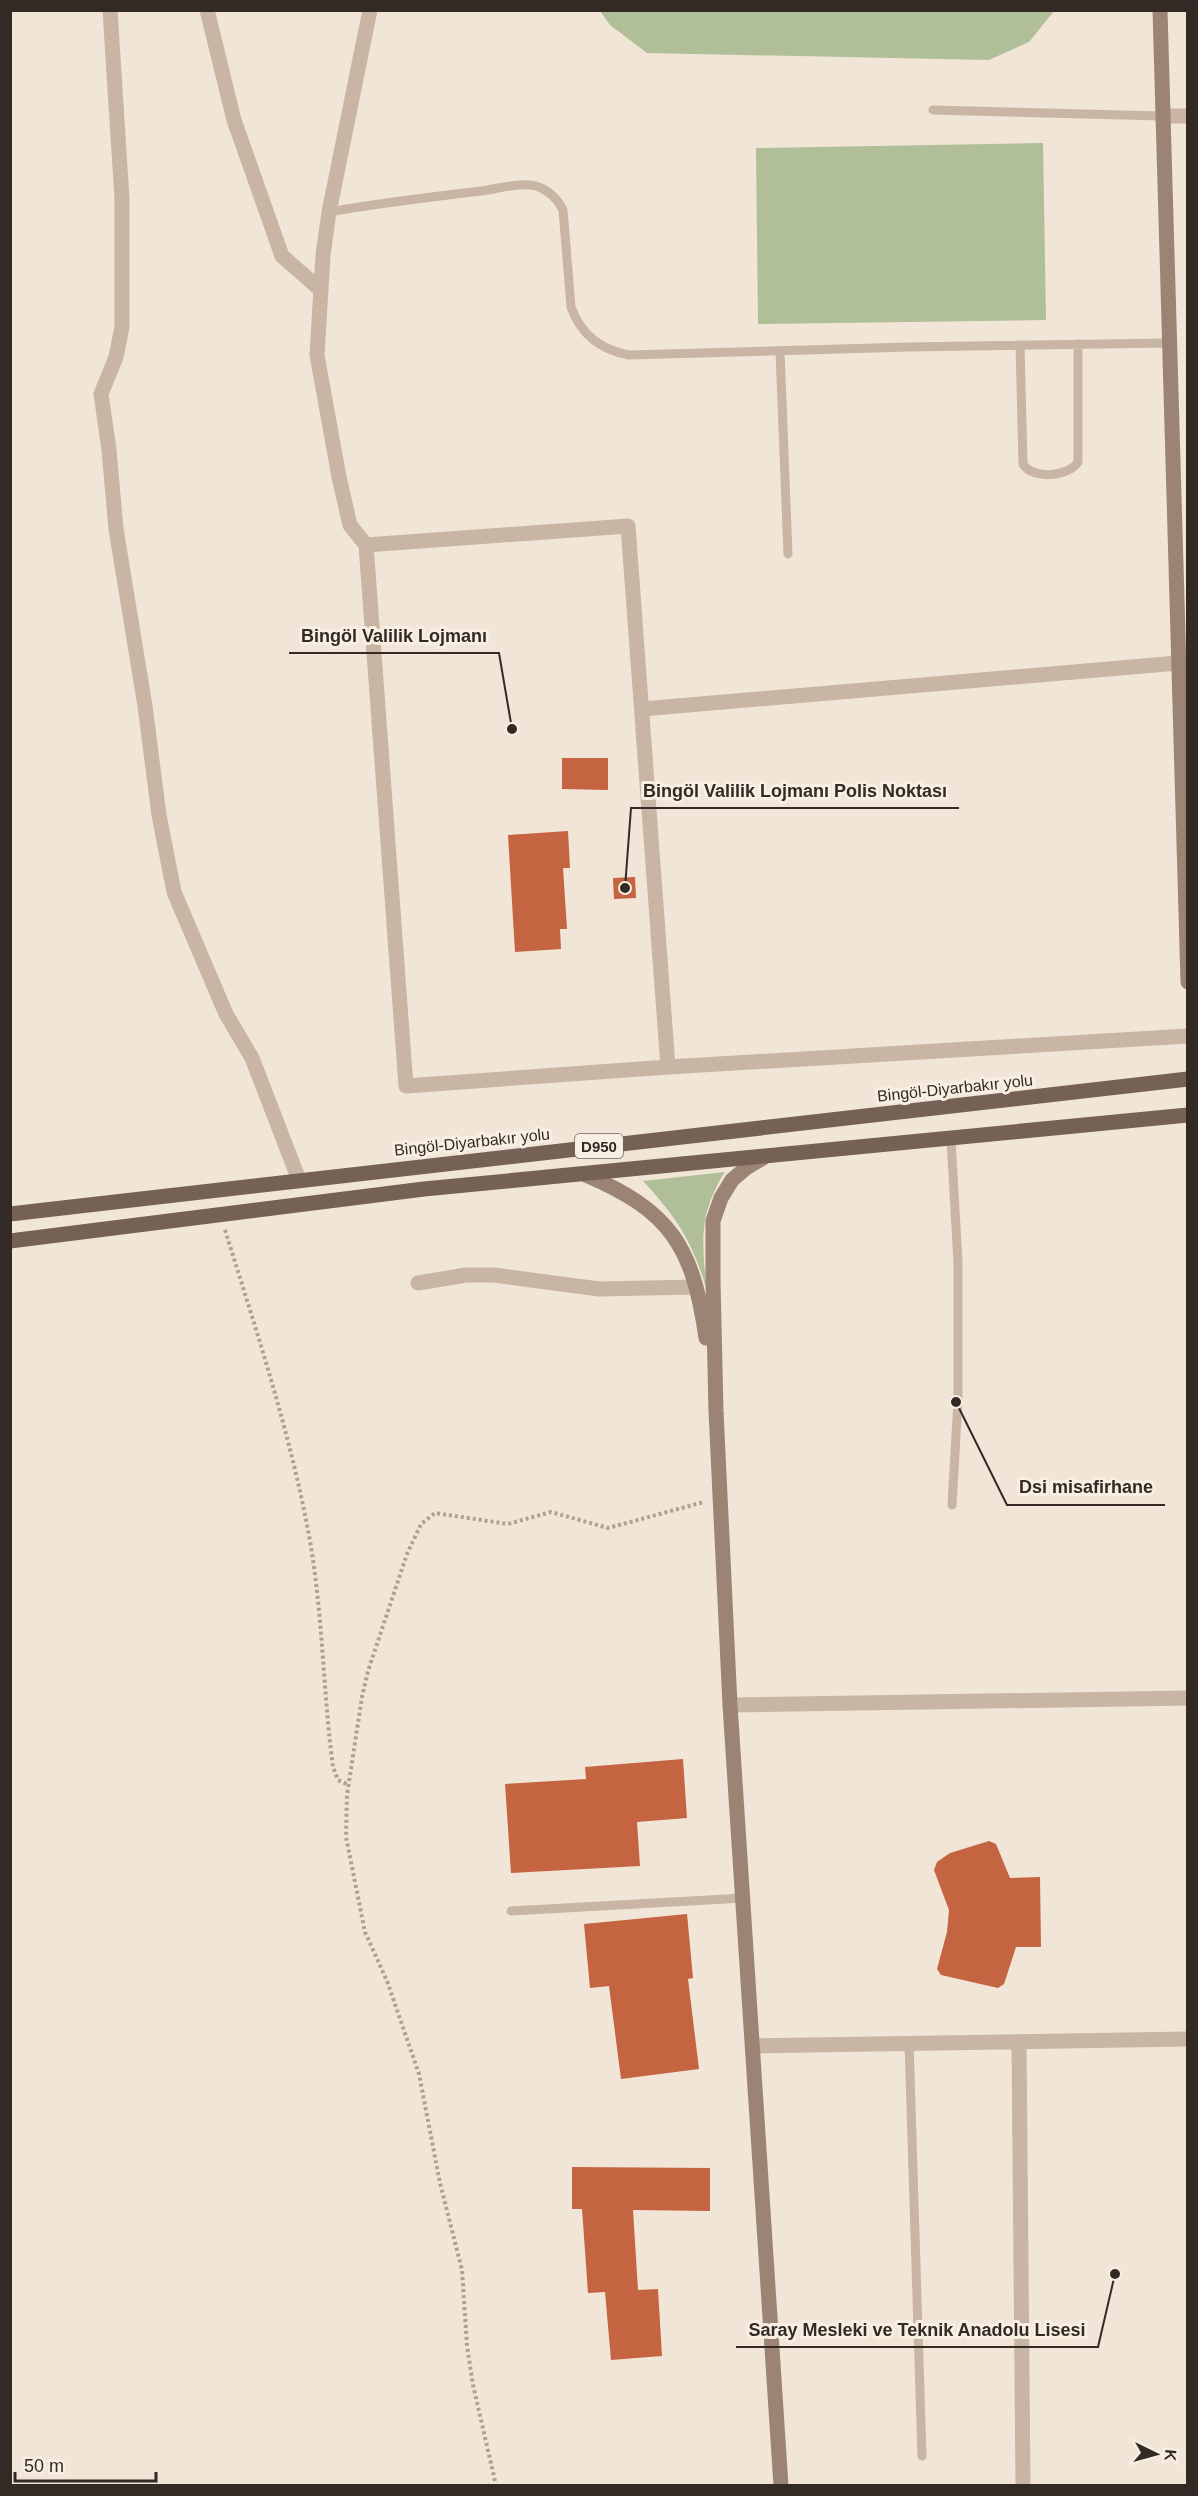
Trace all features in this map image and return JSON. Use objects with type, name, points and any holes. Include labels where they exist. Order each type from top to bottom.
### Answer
[{"type":"main road","name":"Bingöl-Diyarbakır yolu","points":[[10,1214],[1188,1080]]},
{"type":"main road","name":"D950","points":[[10,1241],[424,1189],[951,1140],[1188,1115]]},
{"type":"street","points":[[110,10],[122,199],[122,327],[117,357],[101,394],[116,529],[145,706],[159,815],[174,892],[226,1014],[252,1058],[299,1180]]},
{"type":"street","points":[[207,10],[234,120],[282,256],[321,290]]},
{"type":"street","points":[[370,10],[329,212],[317,354],[350,525],[366,545],[406,1086],[668,1066],[1188,1036]]},
{"type":"street","points":[[1160,10],[1161,116],[1188,981]]},
{"type":"street","points":[[1161,116],[1188,116]]},
{"type":"street","points":[[366,545],[628,526],[668,1066]]},
{"type":"street","points":[[642,709],[1178,663]]},
{"type":"street","points":[[763,1158],[732,1180],[721,1198],[713,1221],[716,1411],[729,1706],[744,1898],[781,2486]]},
{"type":"street","points":[[586,1175],[619,1189],[637,1200],[670,1230],[684,1253],[702,1311],[716,1411]]},
{"type":"street","points":[[418,1283],[466,1275],[494,1275],[599,1289],[696,1287]]},
{"type":"street","points":[[729,1706],[1188,1698]]},
{"type":"street","points":[[753,2046],[1188,2039]]},
{"type":"street","points":[[1019,2042],[1023,2486]]},
{"type":"lane","points":[[933,111],[1161,116]]},
{"type":"lane","points":[[329,212],[373,204],[532,185],[542,188],[558,201],[562,210],[571,307],[581,327],[606,349],[629,355],[1168,343]]},
{"type":"lane","points":[[1020,345],[1023,464],[1030,472],[1039,474],[1066,472],[1078,462],[1078,344]]},
{"type":"lane","points":[[780,352],[788,554]]},
{"type":"lane","points":[[951,1140],[958,1274],[958,1400],[952,1505]]},
{"type":"lane","points":[[511,1911],[744,1898]]},
{"type":"lane","points":[[909,2043],[922,2456]]},
{"type":"path","points":[[220,1215],[266,1361],[300,1491],[318,1598],[333,1767],[338,1780],[348,1785]]},
{"type":"path","points":[[495,2481],[473,2385],[462,2270],[440,2183],[419,2074],[387,1981],[365,1932],[346,1837],[348,1785],[362,1697],[368,1671],[406,1554],[421,1524],[435,1513],[442,1512],[508,1524],[551,1512],[608,1528],[719,1498]]},
{"type":"green space","points":[[600,11],[1054,11],[1029,42],[989,60],[647,53],[610,25]]},
{"type":"green space","points":[[1043,143],[1046,320],[758,324],[756,148]]},
{"type":"green space","points":[[725,1172],[716,1187],[706,1216],[703,1244],[707,1291],[690,1244],[674,1219],[643,1181]]},
{"type":"building","points":[[562,758],[608,758],[608,790],[562,789]]},
{"type":"building","points":[[568,831],[570,868],[563,868],[567,929],[560,929],[561,949],[515,952],[508,835]]},
{"type":"building","points":[[635,877],[636,898],[614,899],[613,878]]},
{"type":"building","points":[[683,1759],[687,1818],[637,1822],[640,1866],[511,1873],[505,1784],[586,1779],[585,1767]]},
{"type":"building","points":[[989,1841],[996,1844],[1010,1878],[1040,1877],[1041,1947],[1016,1947],[1004,1984],[998,1988],[941,1975],[937,1969],[947,1932],[949,1910],[934,1870],[937,1862],[950,1853]]},
{"type":"building","points":[[687,1914],[693,1978],[688,1979],[699,2069],[621,2079],[609,1986],[590,1988],[584,1924]]},
{"type":"building","points":[[572,2167],[710,2168],[710,2211],[633,2210],[638,2290],[658,2289],[662,2356],[611,2360],[605,2292],[588,2293],[582,2209],[572,2209]]},
{"type":"place","name":"Bingöl Valilik Lojmanı","points":[[512,729]]},
{"type":"place","name":"Bingöl Valilik Lojmanı Polis Noktası","points":[[625,888]]},
{"type":"place","name":"Dsi misafirhane","points":[[956,1402]]},
{"type":"place","name":"Saray Mesleki ve Teknik Anadolu Lisesi","points":[[1115,2274]]}]
